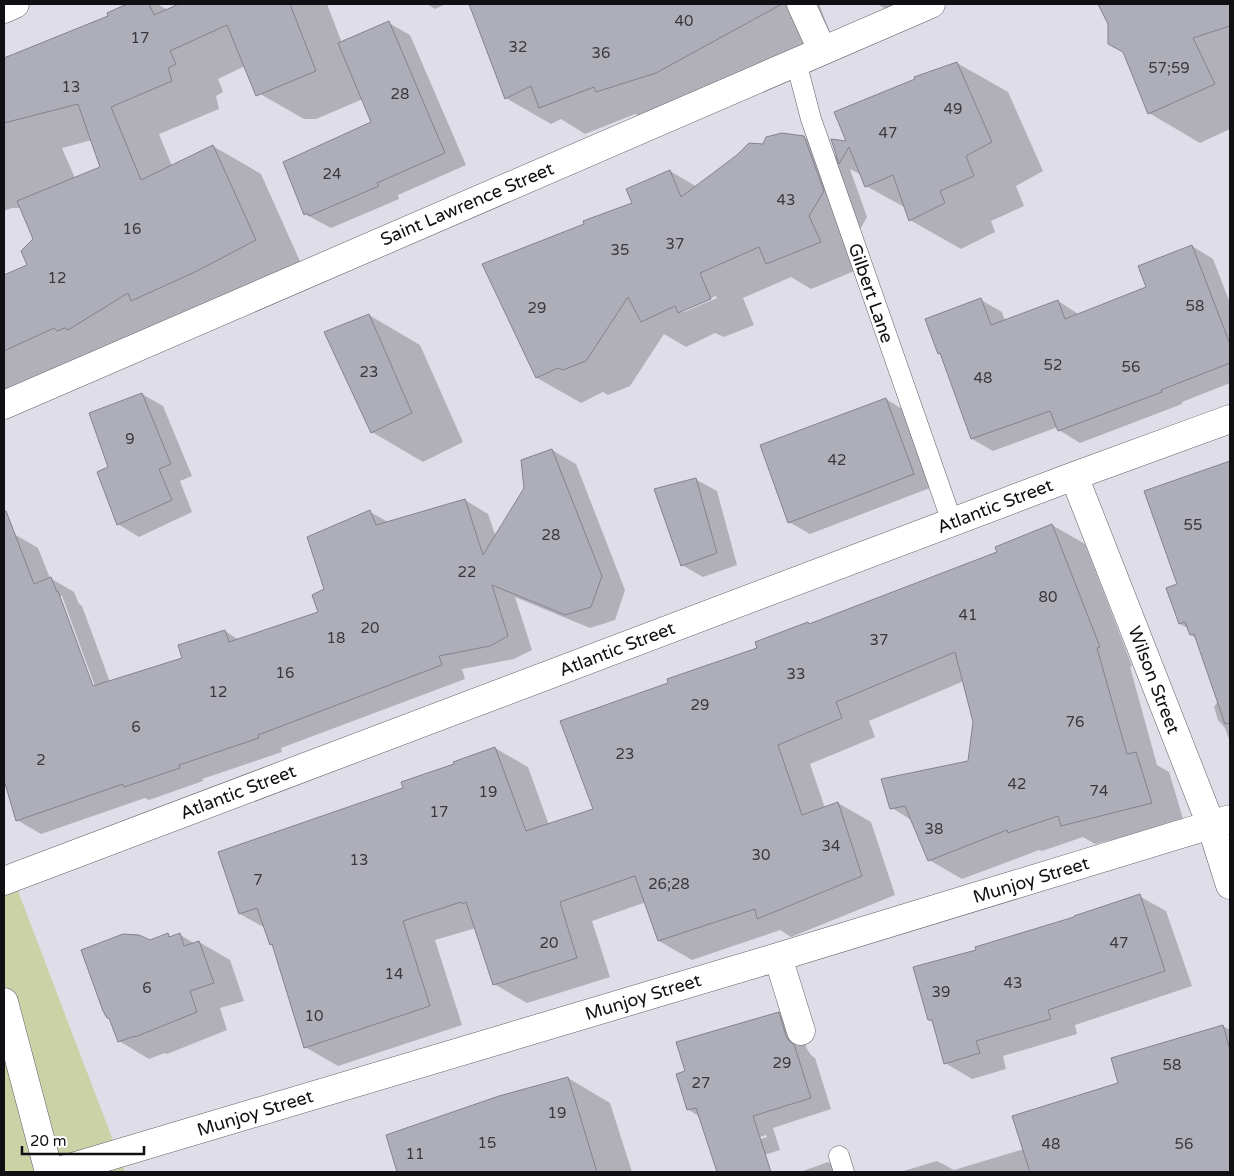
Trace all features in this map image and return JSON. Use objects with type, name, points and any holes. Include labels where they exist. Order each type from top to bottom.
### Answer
[{"type":"street","points":[[4,9],[15,4]]},
{"type":"street","points":[[802,4],[822,50]]},
{"type":"street","name":"Saint Lawrence Street","points":[[4,405],[931,4]]},
{"type":"street","name":"Atlantic Street","points":[[4,881],[1074,476],[1230,419]]},
{"type":"street","name":"Wilson Street","points":[[1074,476],[1221,822],[1230,885]]},
{"type":"street","name":"Munjoy Street","points":[[56,1172],[778,957],[1221,822]]},
{"type":"street","points":[[778,957],[801,1030]]},
{"type":"street","points":[[4,1002],[50,1172]]},
{"type":"lane","name":"Gilbert Lane","points":[[796,62],[811,119],[952,522]]},
{"type":"green space","points":[[13,878],[125,1172],[4,1172],[4,881]]},
{"type":"building","points":[[127,4],[149,4],[154,15],[179,4],[290,4],[316,71],[256,96],[227,25],[170,51],[176,64],[168,68],[172,81],[111,107],[141,180],[213,145],[256,240],[195,272],[131,301],[128,293],[68,330],[65,328],[57,331],[54,328],[4,351],[4,275],[27,265],[21,251],[33,239],[17,201],[100,167],[78,104],[4,123],[4,58],[108,16],[107,13]]},
{"type":"building","points":[[469,4],[782,4],[656,73],[596,92],[594,87],[539,108],[531,86],[505,99]]},
{"type":"building","points":[[1098,4],[1230,4],[1230,26],[1193,38],[1215,84],[1148,114],[1123,52],[1108,44],[1108,24]]},
{"type":"building","points":[[389,21],[445,153],[377,183],[379,186],[309,216],[307,213],[304,215],[283,162],[371,122],[338,43]]},
{"type":"building","points":[[957,62],[992,142],[966,156],[974,176],[940,191],[945,203],[909,221],[893,175],[865,187],[849,147],[839,164],[831,139],[846,141],[834,112],[915,79],[914,77]]},
{"type":"building","points":[[782,133],[804,136],[824,191],[809,216],[821,242],[766,264],[759,247],[700,273],[711,299],[678,313],[675,306],[641,322],[628,297],[586,361],[563,370],[558,368],[536,378],[482,264],[584,224],[583,221],[632,203],[626,189],[670,170],[681,197],[737,155],[749,143],[763,144],[766,137]]},
{"type":"building","points":[[1192,245],[1230,344],[1230,363],[1161,390],[1162,392],[1058,431],[1050,411],[971,439],[940,353],[938,354],[925,319],[981,298],[991,325],[1058,300],[1065,319],[1146,287],[1138,266]]},
{"type":"building","points":[[369,314],[412,413],[371,433],[324,332]]},
{"type":"building","points":[[142,393],[171,464],[159,469],[172,500],[117,525],[97,472],[108,467],[89,413]]},
{"type":"building","points":[[886,398],[914,474],[788,523],[760,445]]},
{"type":"building","points":[[552,449],[602,576],[591,607],[565,615],[492,585],[508,636],[490,646],[439,656],[442,665],[258,735],[259,738],[179,765],[180,768],[124,787],[123,784],[16,821],[4,780],[4,511],[6,511],[34,584],[51,577],[93,686],[182,658],[178,645],[225,630],[229,642],[318,612],[312,595],[324,589],[307,537],[370,510],[376,525],[465,499],[483,555],[524,488],[521,460]]},
{"type":"building","points":[[1230,461],[1230,723],[1225,724],[1194,634],[1190,635],[1185,622],[1179,624],[1166,588],[1177,584],[1144,491]]},
{"type":"building","points":[[696,478],[717,553],[681,566],[654,489]]},
{"type":"building","points":[[1052,524],[1100,647],[1097,648],[1127,754],[1136,752],[1152,803],[1061,826],[1058,816],[1008,833],[1007,830],[928,861],[905,806],[890,809],[881,779],[968,761],[973,722],[955,652],[836,702],[842,718],[778,745],[802,815],[838,802],[862,876],[757,919],[755,909],[658,941],[635,876],[560,902],[577,958],[493,985],[466,902],[462,904],[461,902],[403,921],[430,1006],[304,1048],[272,944],[270,945],[257,908],[239,914],[218,852],[403,788],[401,782],[454,764],[453,762],[495,747],[526,831],[593,809],[560,721],[668,683],[667,679],[757,648],[755,642],[808,622],[809,624],[997,552],[995,547]]},
{"type":"building","points":[[1140,894],[1165,971],[1048,1010],[1051,1019],[976,1041],[980,1053],[944,1064],[932,1020],[928,1020],[913,967],[976,950],[975,947],[1074,917]]},
{"type":"building","points":[[168,933],[169,937],[180,933],[184,946],[199,941],[214,983],[190,991],[197,1012],[118,1042],[109,1018],[107,1018],[103,1011],[81,950],[123,934],[139,935],[150,940]]},
{"type":"building","points":[[779,1012],[786,1036],[794,1044],[811,1098],[753,1116],[771,1172],[717,1172],[696,1108],[687,1110],[676,1074],[685,1071],[676,1042]]},
{"type":"building","points":[[1223,1025],[1230,1050],[1230,1172],[1030,1172],[1012,1116],[1118,1083],[1111,1058]]},
{"type":"building","points":[[568,1077],[597,1172],[397,1172],[386,1135],[499,1096]]}]
